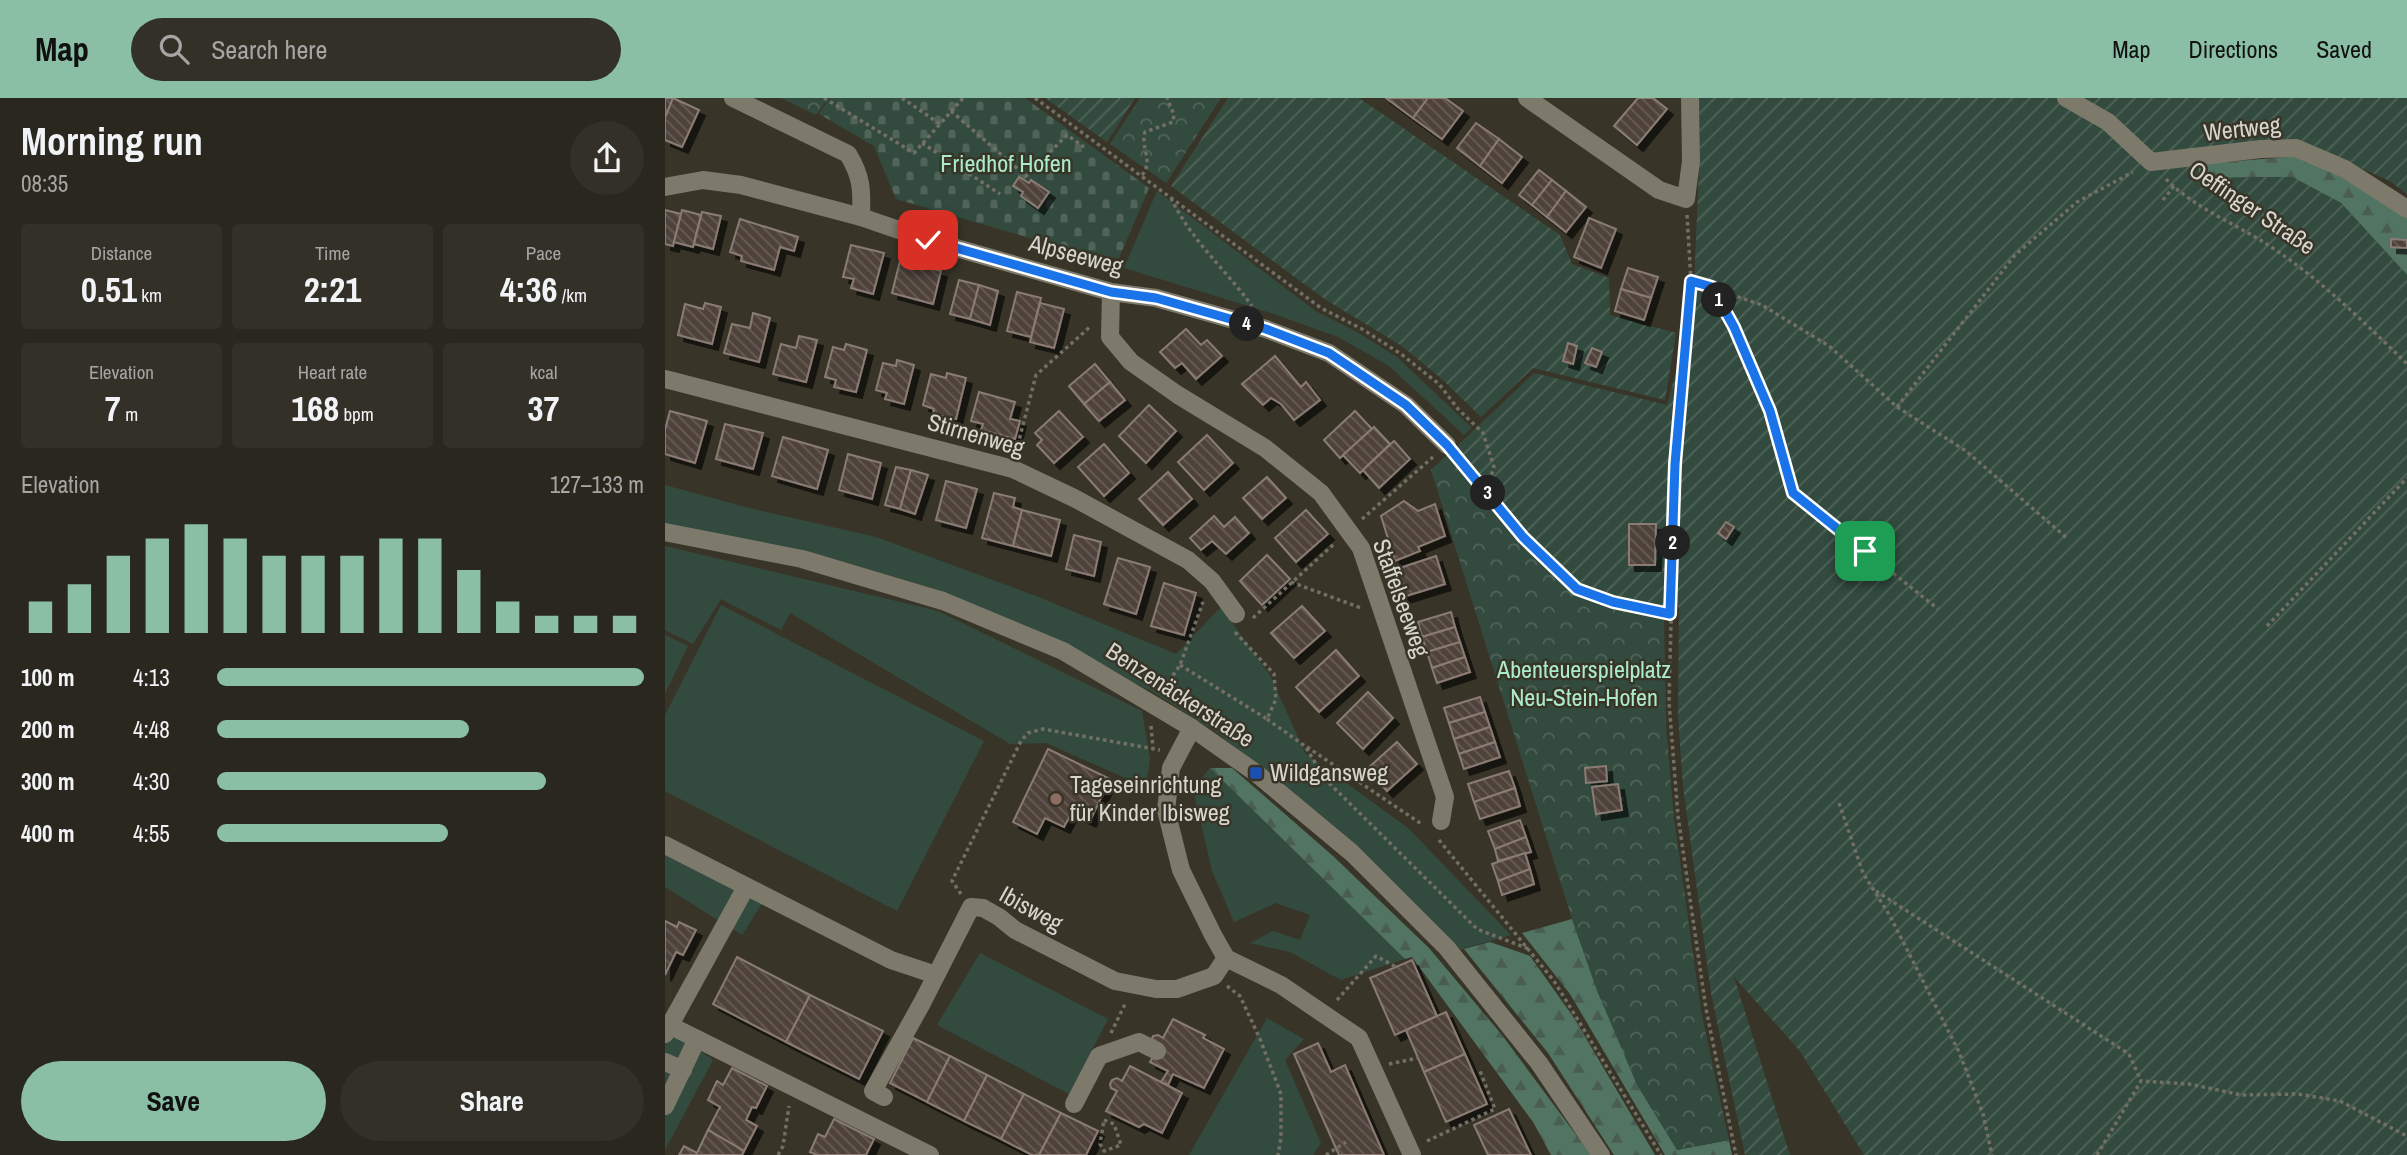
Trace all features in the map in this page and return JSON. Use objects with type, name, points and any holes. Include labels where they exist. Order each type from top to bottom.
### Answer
[{"type":"street","points":[[733,98],[848,154],[862,186],[861,217]]},
{"type":"street","points":[[1527,98],[1658,190],[1686,199],[1691,161],[1690,98]]},
{"type":"street","points":[[2066,98],[2108,122],[2151,162]]},
{"type":"street","name":"Wertweg","points":[[2151,162],[2261,149],[2296,148],[2345,169],[2407,209]]},
{"type":"street","name":"Alpseeweg","points":[[665,187],[703,180],[741,185],[861,217],[928,240],[1111,292],[1156,298],[1266,329],[1329,353],[1406,405],[1447,445]]},
{"type":"street","name":"Staffelseeweg","points":[[1111,292],[1110,337],[1131,362],[1178,395],[1265,448],[1321,493],[1361,548],[1445,797],[1436,825]]},
{"type":"street","name":"Stirnenweg","points":[[665,379],[1013,468],[1188,560],[1212,581],[1236,614]]},
{"type":"street","name":"Benzenäckerstraße","points":[[665,532],[802,559],[943,601],[1063,651],[1192,728],[1256,774],[1352,853],[1447,948],[1538,1063],[1601,1155]]},
{"type":"street","points":[[1192,728],[1171,768],[1166,810],[1181,870],[1226,958],[1281,985],[1359,1038],[1411,1152]]},
{"type":"street","points":[[665,845],[891,960],[936,975]]},
{"type":"street","points":[[746,887],[668,1030],[697,1039],[930,1155]]},
{"type":"street","name":"Ibisweg","points":[[884,1097],[873,1091],[971,907],[983,908],[1015,930],[1115,981],[1135,985],[1177,989],[1214,976],[1226,958]]},
{"type":"street","points":[[665,1106],[697,1039]]},
{"type":"street","points":[[1074,1104],[1099,1056],[1139,1042],[1157,1051]]},
{"type":"street","points":[[665,1062],[683,1070]]},
{"type":"path","points":[[824,98],[914,153],[963,98]]},
{"type":"path","points":[[902,98],[940,124]]},
{"type":"path","points":[[1035,98],[1321,308],[1362,329],[1401,354],[1439,384],[1458,410],[1483,433],[1494,467],[1486,491]]},
{"type":"path","points":[[1142,176],[1147,163],[1143,139],[1145,132],[1173,122],[1174,116],[1167,98]]},
{"type":"path","points":[[951,111],[1026,176],[1067,135],[1084,147]]},
{"type":"path","points":[[922,143],[1000,194]]},
{"type":"path","points":[[1897,407],[2015,254],[2077,202],[2151,162]]},
{"type":"path","name":"Oeffinger Straße","points":[[2151,162],[2174,186],[2204,208],[2266,243],[2322,285],[2407,364]]},
{"type":"path","points":[[2163,200],[2174,186]]},
{"type":"path","points":[[1170,195],[1197,240],[1251,304],[1266,329]]},
{"type":"path","points":[[1686,199],[1691,281],[1675,464],[1669,702],[1678,816],[1706,1009],[1736,1155]]},
{"type":"path","points":[[1691,281],[1762,305],[1829,346],[1897,407],[1966,451],[2068,539]]},
{"type":"path","points":[[1712,287],[1734,327],[1770,411],[1793,493],[1938,609]]},
{"type":"path","points":[[1017,449],[1037,375],[1086,328]]},
{"type":"path","points":[[1447,445],[1523,537],[1577,589],[1613,602],[1670,614]]},
{"type":"path","points":[[2267,626],[2407,478]]},
{"type":"path","points":[[1212,581],[1180,665],[1305,746],[1436,825],[1554,981],[1661,1155]]},
{"type":"path","points":[[1291,582],[1383,615]]},
{"type":"path","points":[[1236,614],[1245,625],[1236,633],[1274,674],[1276,699],[1266,719]]},
{"type":"path","points":[[971,907],[951,881],[1021,741],[1028,733],[1044,729],[1153,748],[1178,755]]},
{"type":"path","points":[[1305,746],[1325,779],[1477,929],[1529,949]]},
{"type":"path","points":[[1839,803],[1863,873],[1890,916],[1959,1052],[1983,1114],[1991,1155]]},
{"type":"path","points":[[1873,889],[2129,1054],[2141,1081]]},
{"type":"path","points":[[1325,1014],[1376,956],[1396,967]]},
{"type":"path","points":[[1099,1056],[1135,985]]},
{"type":"path","points":[[1240,996],[1281,1094],[1281,1138],[1278,1155]]},
{"type":"path","points":[[1373,1067],[1418,1058]]},
{"type":"path","points":[[1411,1152],[1495,1109],[1480,1071]]},
{"type":"path","points":[[2141,1081],[2189,1084],[2242,1095],[2298,1094],[2340,1101],[2407,1136]]},
{"type":"path","points":[[2097,1155],[2141,1081]]},
{"type":"path","points":[[778,1155],[783,1146],[792,1085]]},
{"type":"path","points":[[1104,1120],[1114,1124],[1121,1145],[1104,1151],[1100,1144],[1104,1120]]},
{"type":"path","points":[[1326,1155],[1346,1143]]},
{"type":"green space","points":[[781,98],[828,98],[816,115]]},
{"type":"green space","name":"Friedhof Hofen","points":[[829,98],[1025,98],[1149,188],[1119,258],[1092,256],[896,199],[874,146],[819,114]]},
{"type":"green space","points":[[1045,98],[1135,98],[1107,142]]},
{"type":"green space","points":[[1140,98],[1221,98],[1166,183],[1110,144]]},
{"type":"green space","points":[[1228,98],[1359,98],[1560,235],[1572,264],[1609,278],[1610,315],[1676,333],[1665,400],[1533,368],[1481,417],[1443,380],[1402,346],[1326,300],[1171,186]]},
{"type":"green space","points":[[1699,98],[2407,98],[2407,194],[2390,181],[2295,139],[2199,147],[2199,178],[2292,177],[2341,203],[2407,275],[2407,1155],[1864,1155],[1800,1051],[1734,977],[1790,1155],[1745,1155],[1711,993],[1683,786],[1678,716],[1679,607],[1613,601],[1577,585],[1455,448],[1534,373],[1667,405],[1693,310],[1700,145]]},
{"type":"green space","points":[[2301,156],[2350,177],[2407,218],[2407,275],[2341,203],[2292,177],[2199,178],[2199,164]]},
{"type":"green space","points":[[1157,191],[1317,312],[1359,333],[1397,357],[1472,428],[1464,435],[1389,366],[1338,337],[1271,313],[1124,268]]},
{"type":"green space","name":"Abenteuerspielplatz Neu-Stein-Hofen","points":[[1449,453],[1521,542],[1577,595],[1616,608],[1664,618],[1666,726],[1674,818],[1701,1011],[1729,1140],[1677,1150],[1637,1085],[1598,993],[1572,919],[1431,470]]},
{"type":"green space","points":[[665,485],[749,508],[876,537],[1036,596],[1176,654],[1221,607],[1271,677],[1305,753],[1408,828],[1511,935],[1459,950],[1349,839],[1216,732],[1151,691],[936,589],[827,557],[665,524]]},
{"type":"green space","points":[[665,546],[938,611],[1142,711],[1150,759],[1146,787],[1046,743],[1010,744],[790,613],[781,630],[721,599],[693,644],[665,630]]},
{"type":"green space","points":[[721,605],[984,741],[897,911],[665,791],[665,715]]},
{"type":"green space","points":[[665,635],[688,646],[665,694]]},
{"type":"green space","points":[[1210,768],[1405,959],[1341,980],[1290,952],[1250,943],[1273,931],[1300,940],[1310,915],[1276,903],[1234,922],[1212,871],[1193,789]]},
{"type":"green space","points":[[1210,768],[1232,768],[1333,856],[1429,948],[1502,1035],[1591,1155],[1551,1155],[1533,1122],[1412,957],[1405,959]]},
{"type":"green space","points":[[665,850],[763,902],[742,935],[665,887]]},
{"type":"green space","points":[[1572,919],[1598,993],[1677,1150],[1729,1140],[1732,1155],[1665,1155],[1570,994],[1522,933]]},
{"type":"green space","points":[[1490,942],[1530,956],[1574,1018],[1655,1155],[1614,1155],[1548,1053],[1464,949]]},
{"type":"green space","points":[[980,953],[1108,1019],[1069,1094],[937,1025]]},
{"type":"green space","points":[[1267,1018],[1304,1039],[1285,1060],[1321,1143],[1313,1155],[1189,1155]]},
{"type":"green space","points":[[665,1026],[713,1060],[665,1150]]},
{"type":"building","points":[[665,98],[673,98],[665,118]]},
{"type":"building","points":[[673,98],[699,110],[682,147],[665,140],[665,118]]},
{"type":"building","points":[[1386,98],[1428,98],[1413,118]]},
{"type":"building","points":[[1428,98],[1445,98],[1463,111],[1442,139],[1413,118]]},
{"type":"building","points":[[1638,98],[1653,98],[1667,109],[1637,145],[1614,126]]},
{"type":"building","points":[[1476,123],[1499,139],[1480,166],[1457,148]]},
{"type":"building","points":[[1499,139],[1522,157],[1502,183],[1480,166]]},
{"type":"building","points":[[1539,170],[1552,180],[1532,205],[1519,195]]},
{"type":"building","points":[[1019,177],[1029,183],[1031,180],[1049,192],[1038,208],[1021,196],[1023,192],[1013,186]]},
{"type":"building","points":[[1552,180],[1566,191],[1547,217],[1532,205]]},
{"type":"building","points":[[1566,191],[1586,207],[1566,232],[1547,217]]},
{"type":"building","points":[[665,210],[681,214],[673,246],[665,244]]},
{"type":"building","points":[[682,210],[701,215],[693,247],[674,242]]},
{"type":"building","points":[[702,212],[721,216],[713,249],[694,244]]},
{"type":"building","points":[[1589,218],[1616,229],[1601,268],[1574,257]]},
{"type":"building","points":[[740,219],[798,237],[794,251],[780,247],[774,270],[741,261],[742,256],[730,252]]},
{"type":"building","points":[[2391,239],[2407,240],[2407,248],[2391,247]]},
{"type":"building","points":[[851,245],[884,253],[873,294],[851,288],[854,279],[843,277]]},
{"type":"building","points":[[900,261],[941,271],[933,304],[892,293]]},
{"type":"building","points":[[1628,268],[1658,277],[1651,298],[1621,289]]},
{"type":"building","points":[[959,280],[979,285],[970,319],[950,314]]},
{"type":"building","points":[[979,285],[998,291],[990,325],[970,319]]},
{"type":"building","points":[[1621,289],[1651,298],[1644,320],[1615,311]]},
{"type":"building","points":[[1017,292],[1041,298],[1031,337],[1007,331]]},
{"type":"building","points":[[705,303],[721,307],[712,344],[678,335],[685,304],[703,309]]},
{"type":"building","points":[[1040,303],[1064,309],[1054,348],[1030,342]]},
{"type":"building","points":[[753,313],[770,318],[759,362],[724,353],[732,324],[750,328]]},
{"type":"building","points":[[1186,329],[1201,345],[1207,340],[1222,356],[1196,379],[1182,363],[1175,368],[1160,352]]},
{"type":"building","points":[[799,336],[817,340],[806,382],[773,374],[781,344],[796,348]]},
{"type":"building","points":[[1568,343],[1577,346],[1573,364],[1563,361]]},
{"type":"building","points":[[846,344],[867,350],[856,392],[834,387],[836,380],[825,377],[833,347],[844,350]]},
{"type":"building","points":[[1592,348],[1602,352],[1596,367],[1585,363]]},
{"type":"building","points":[[1275,356],[1301,387],[1306,382],[1320,400],[1294,420],[1281,404],[1271,398],[1263,405],[1242,384]]},
{"type":"building","points":[[897,360],[914,365],[904,404],[885,399],[887,393],[876,390],[883,363],[896,366]]},
{"type":"building","points":[[1095,364],[1110,382],[1084,404],[1069,386]]},
{"type":"building","points":[[947,373],[966,378],[956,419],[933,414],[934,409],[923,405],[931,374],[946,378]]},
{"type":"building","points":[[1110,382],[1125,400],[1099,421],[1084,404]]},
{"type":"building","points":[[979,392],[1015,402],[1010,419],[1020,421],[1015,439],[981,430],[983,424],[971,421]]},
{"type":"building","points":[[1149,405],[1176,431],[1146,463],[1119,436]]},
{"type":"building","points":[[670,411],[707,421],[695,463],[665,454],[665,430]]},
{"type":"building","points":[[1059,411],[1083,437],[1054,463],[1037,445],[1042,440],[1035,433]]},
{"type":"building","points":[[1355,411],[1372,429],[1340,458],[1324,440]]},
{"type":"building","points":[[725,424],[763,433],[753,469],[716,459]]},
{"type":"building","points":[[1374,427],[1390,444],[1360,473],[1343,455]]},
{"type":"building","points":[[1207,435],[1233,463],[1204,490],[1178,462]]},
{"type":"building","points":[[783,437],[828,450],[817,489],[772,476]]},
{"type":"building","points":[[1394,441],[1410,459],[1379,488],[1363,470]]},
{"type":"building","points":[[1104,444],[1129,473],[1104,496],[1078,467]]},
{"type":"building","points":[[848,454],[881,463],[872,499],[839,490]]},
{"type":"building","points":[[896,467],[911,470],[900,509],[885,505]]},
{"type":"building","points":[[911,470],[928,475],[915,514],[900,509]]},
{"type":"building","points":[[1168,472],[1192,499],[1163,525],[1139,499]]},
{"type":"building","points":[[1267,477],[1286,498],[1262,519],[1243,498]]},
{"type":"building","points":[[946,481],[977,489],[966,528],[936,520]]},
{"type":"building","points":[[994,493],[1015,498],[1013,507],[1022,510],[1013,546],[982,538]]},
{"type":"building","points":[[1404,501],[1418,511],[1435,504],[1445,536],[1418,547],[1420,551],[1395,561],[1381,516]]},
{"type":"building","points":[[1022,510],[1060,520],[1051,556],[1013,546]]},
{"type":"building","points":[[1306,510],[1328,534],[1296,562],[1275,538]]},
{"type":"building","points":[[1214,516],[1224,527],[1235,517],[1249,533],[1226,554],[1212,541],[1201,550],[1190,538]]},
{"type":"building","points":[[1726,522],[1734,527],[1726,539],[1718,533]]},
{"type":"building","points":[[1629,524],[1656,524],[1655,565],[1629,565]]},
{"type":"building","points":[[1074,535],[1101,542],[1094,576],[1066,569]]},
{"type":"building","points":[[1267,555],[1290,579],[1262,605],[1240,581]]},
{"type":"building","points":[[1436,556],[1445,584],[1403,597],[1394,570]]},
{"type":"building","points":[[1118,558],[1150,567],[1136,614],[1104,604]]},
{"type":"building","points":[[1164,583],[1196,593],[1184,635],[1151,626]]},
{"type":"building","points":[[1302,606],[1325,631],[1294,658],[1271,633]]},
{"type":"building","points":[[1451,612],[1455,627],[1422,637],[1418,622]]},
{"type":"building","points":[[1455,627],[1460,642],[1427,652],[1422,637]]},
{"type":"building","points":[[1460,642],[1465,657],[1432,668],[1427,652]]},
{"type":"building","points":[[1336,650],[1359,676],[1319,712],[1296,687]]},
{"type":"building","points":[[1465,657],[1470,672],[1437,683],[1432,668]]},
{"type":"building","points":[[1368,692],[1393,718],[1363,749],[1337,723]]},
{"type":"building","points":[[1480,697],[1485,712],[1449,723],[1444,708]]},
{"type":"building","points":[[1485,712],[1490,727],[1454,739],[1449,723]]},
{"type":"building","points":[[1490,727],[1495,742],[1459,754],[1454,739]]},
{"type":"building","points":[[1397,742],[1417,764],[1387,791],[1367,769]]},
{"type":"building","points":[[1495,742],[1500,757],[1464,769],[1459,754]]},
{"type":"building","points":[[1048,749],[1110,779],[1090,821],[1072,812],[1064,827],[1045,818],[1037,834],[1013,822]]},
{"type":"building","points":[[1606,766],[1607,781],[1586,783],[1585,768]]},
{"type":"building","points":[[1509,771],[1515,788],[1474,802],[1468,784]]},
{"type":"building","points":[[1618,784],[1622,810],[1596,814],[1592,787]]},
{"type":"building","points":[[1515,788],[1520,806],[1480,819],[1474,802]]},
{"type":"building","points":[[1520,820],[1526,837],[1495,849],[1488,831]]},
{"type":"building","points":[[1526,837],[1531,852],[1498,861],[1495,849]]},
{"type":"building","points":[[1525,853],[1530,869],[1498,881],[1492,864]]},
{"type":"building","points":[[1530,869],[1534,884],[1502,895],[1498,881]]},
{"type":"building","points":[[665,921],[677,927],[679,922],[696,930],[683,955],[676,952],[665,975]]},
{"type":"building","points":[[737,957],[810,995],[786,1042],[713,1004]]},
{"type":"building","points":[[1412,960],[1437,1016],[1395,1035],[1370,978]]},
{"type":"building","points":[[810,995],[883,1031],[859,1079],[786,1042]]},
{"type":"building","points":[[1446,1012],[1465,1054],[1424,1072],[1406,1030]]},
{"type":"building","points":[[1173,1019],[1205,1035],[1203,1038],[1224,1049],[1204,1088],[1173,1074],[1168,1085],[1161,1082],[1168,1071],[1150,1062],[1159,1047],[1151,1041],[1153,1036],[1163,1038]]},
{"type":"building","points":[[913,1038],[950,1056],[927,1102],[890,1083]]},
{"type":"building","points":[[1318,1043],[1331,1072],[1345,1065],[1384,1155],[1339,1155],[1294,1054]]},
{"type":"building","points":[[1465,1054],[1487,1104],[1446,1122],[1424,1072]]},
{"type":"building","points":[[950,1056],[987,1075],[964,1121],[927,1102]]},
{"type":"building","points":[[1130,1066],[1182,1093],[1162,1133],[1144,1124],[1139,1127],[1106,1111],[1117,1091],[1111,1088],[1112,1080],[1117,1078],[1122,1081]]},
{"type":"building","points":[[732,1068],[767,1086],[756,1108],[752,1107],[746,1120],[757,1126],[744,1151],[708,1130],[720,1107],[708,1100],[717,1081],[723,1085]]},
{"type":"building","points":[[987,1075],[1024,1094],[1001,1139],[964,1121]]},
{"type":"building","points":[[1024,1094],[1061,1113],[1039,1155],[1032,1155],[1001,1139]]},
{"type":"building","points":[[1509,1109],[1531,1155],[1488,1155],[1474,1125]]},
{"type":"building","points":[[1061,1113],[1098,1131],[1086,1155],[1039,1155]]},
{"type":"building","points":[[834,1119],[874,1139],[866,1155],[817,1155],[810,1152],[818,1134],[825,1137]]},
{"type":"building","points":[[708,1130],[744,1151],[742,1155],[679,1155],[684,1146],[697,1153]]},
{"type":"place","name":"Wildgansweg","points":[[1256,773]]},
{"type":"place","name":"Tageseinrichtung für Kinder Ibisweg","points":[[1056,799]]},
{"type":"route","points":[[928,240],[1111,292],[1156,298],[1266,329],[1329,353],[1406,405],[1447,445],[1523,537],[1577,589],[1613,602],[1670,614],[1675,464],[1691,281],[1712,287],[1734,327],[1770,411],[1793,493],[1865,551]]}]
